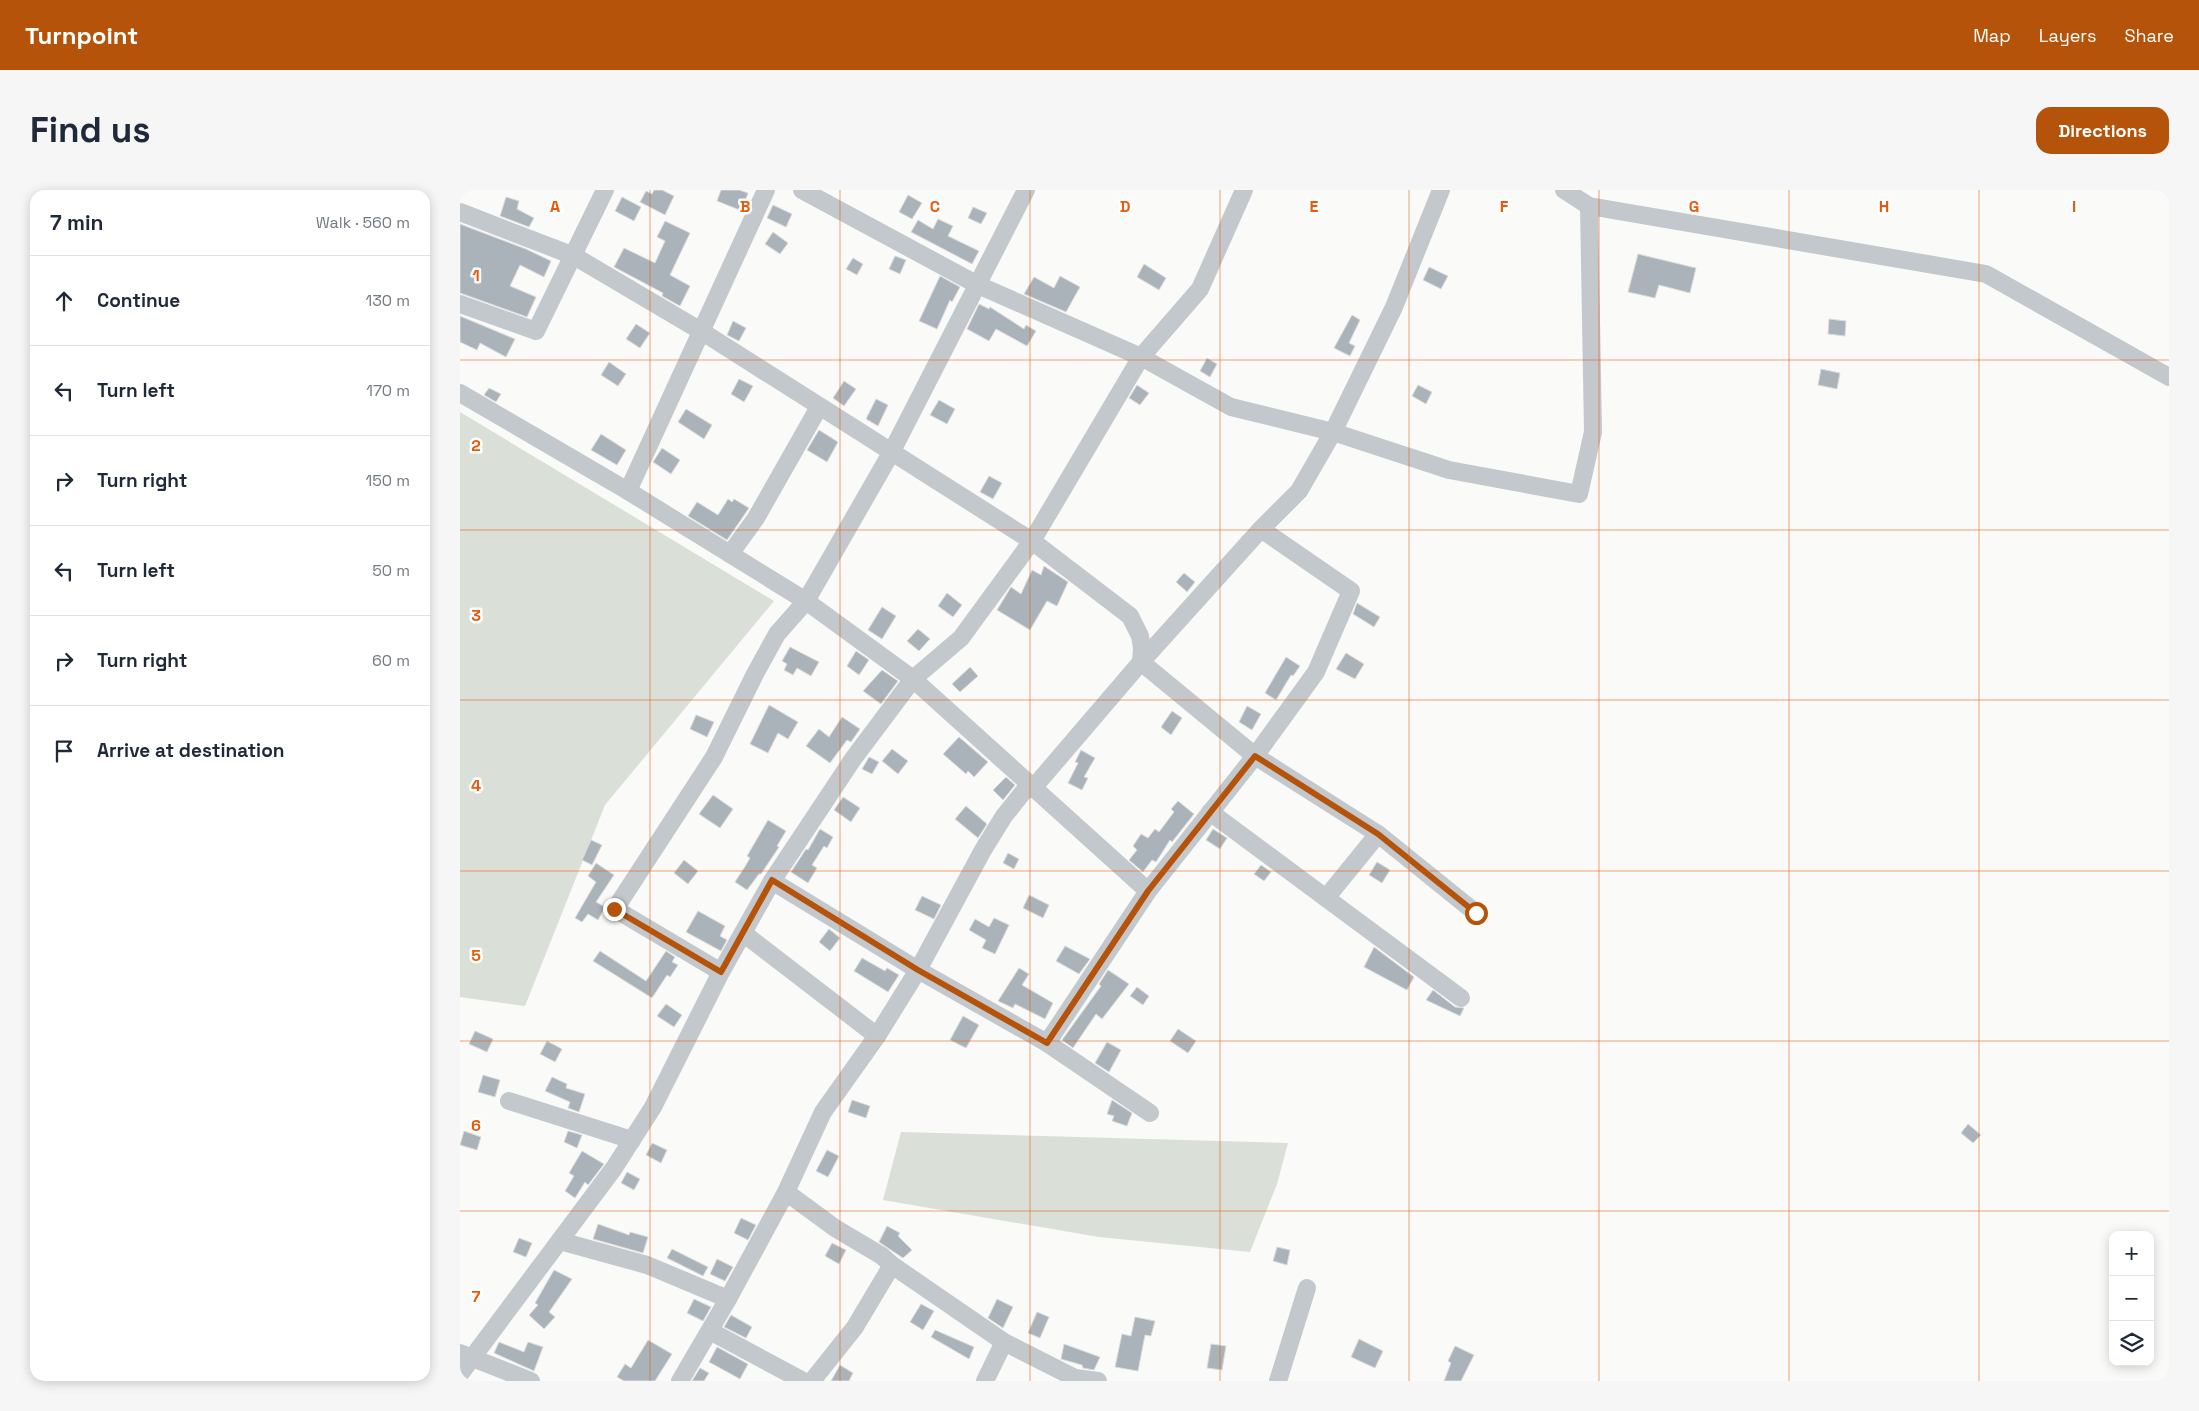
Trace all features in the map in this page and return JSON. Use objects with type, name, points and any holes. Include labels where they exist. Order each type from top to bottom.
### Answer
[{"type":"street","points":[[460,304],[536,331],[605,190]]},
{"type":"street","points":[[628,491],[766,190]]},
{"type":"street","points":[[802,190],[978,285],[1141,358],[1231,407],[1333,432],[1449,470],[1579,494],[1593,432],[1589,206]]},
{"type":"street","points":[[721,972],[614,909],[714,757],[754,674],[777,634],[806,601],[891,453],[1026,190]]},
{"type":"street","points":[[460,1374],[466,1356],[560,1241],[614,1168],[632,1140],[653,1107],[721,972],[772,880],[853,759],[913,679],[961,638],[1032,541],[1141,358],[1200,289],[1244,190]]},
{"type":"street","points":[[680,1381],[728,1299],[786,1192],[823,1112],[877,1036],[918,970],[983,850],[1004,816],[1024,791],[1034,787],[1141,662],[1299,491],[1333,432],[1394,307],[1441,190]]},
{"type":"street","points":[[1564,190],[1589,206],[1986,274],[2169,377]]},
{"type":"street","points":[[460,212],[574,256],[701,332],[1032,541],[1130,616],[1140,636],[1142,648],[1141,662]]},
{"type":"street","points":[[460,393],[628,491],[806,601],[913,679],[1148,891]]},
{"type":"street","points":[[730,554],[764,504],[819,407]]},
{"type":"street","points":[[1047,1043],[1148,891],[1255,756],[1316,672],[1351,591],[1261,530]]},
{"type":"street","points":[[1141,662],[1255,756],[1378,834],[1476,913]]},
{"type":"street","points":[[1210,812],[1461,998]]},
{"type":"street","points":[[1326,898],[1378,834]]},
{"type":"street","points":[[772,880],[918,970],[1047,1043],[1150,1113]]},
{"type":"street","points":[[742,933],[877,1036]]},
{"type":"street","points":[[509,1101],[632,1140]]},
{"type":"street","points":[[786,1192],[835,1228],[882,1256],[892,1265],[1004,1342],[1075,1378],[1098,1381]]},
{"type":"street","points":[[560,1241],[647,1265],[728,1299]]},
{"type":"street","points":[[812,1381],[855,1327],[892,1265]]},
{"type":"street","points":[[1278,1381],[1307,1288]]},
{"type":"street","points":[[710,1331],[803,1381]]},
{"type":"street","points":[[985,1381],[1004,1342]]},
{"type":"street","points":[[466,1356],[531,1381]]},
{"type":"shaded area","points":[[460,412],[774,601],[605,805],[525,1006],[460,997]]},
{"type":"shaded area","points":[[901,1132],[1288,1143],[1277,1184],[1250,1252],[1099,1237],[883,1200]]},
{"type":"building","points":[[654,190],[662,190],[674,196],[665,215],[640,202],[646,191],[652,194]]},
{"type":"building","points":[[721,190],[739,190],[748,193],[742,211],[717,201]]},
{"type":"building","points":[[908,195],[922,203],[912,219],[899,212]]},
{"type":"building","points":[[506,197],[519,201],[517,209],[534,218],[529,227],[500,216]]},
{"type":"building","points":[[622,197],[641,207],[634,221],[615,211]]},
{"type":"building","points":[[773,205],[792,214],[786,227],[767,218]]},
{"type":"building","points":[[973,207],[987,213],[981,224],[968,218]]},
{"type":"building","points":[[938,219],[953,226],[948,236],[979,251],[972,264],[911,232],[918,220],[933,229]]},
{"type":"building","points":[[665,221],[690,233],[670,275],[690,286],[680,306],[662,296],[663,293],[614,267],[624,248],[655,263],[665,241],[657,237]]},
{"type":"building","points":[[460,224],[526,249],[551,261],[544,277],[520,265],[510,286],[536,297],[527,317],[460,293]]},
{"type":"building","points":[[773,232],[788,243],[780,254],[765,244]]},
{"type":"building","points":[[1638,254],[1696,268],[1690,293],[1659,285],[1655,298],[1628,292]]},
{"type":"building","points":[[895,256],[906,260],[900,274],[889,269]]},
{"type":"building","points":[[853,258],[863,264],[857,275],[846,269]]},
{"type":"building","points":[[1144,264],[1166,278],[1159,290],[1137,277]]},
{"type":"building","points":[[1429,267],[1448,276],[1441,289],[1423,280]]},
{"type":"building","points":[[940,276],[960,287],[952,302],[950,300],[937,329],[919,321]]},
{"type":"building","points":[[1060,276],[1080,287],[1066,312],[1024,294],[1034,277],[1054,288]]},
{"type":"building","points":[[979,304],[989,309],[990,307],[1024,329],[1026,325],[1036,331],[1027,346],[996,329],[989,341],[967,329]]},
{"type":"building","points":[[1352,315],[1360,320],[1349,343],[1355,346],[1350,356],[1334,348]]},
{"type":"building","points":[[460,316],[515,339],[506,357],[480,343],[477,350],[460,342]]},
{"type":"building","points":[[1829,319],[1846,321],[1845,336],[1828,334]]},
{"type":"building","points":[[733,321],[746,328],[739,341],[727,335]]},
{"type":"building","points":[[636,324],[650,333],[640,348],[626,339]]},
{"type":"building","points":[[1207,358],[1217,364],[1210,377],[1200,371]]},
{"type":"building","points":[[609,362],[626,374],[618,386],[601,375]]},
{"type":"building","points":[[1821,369],[1840,373],[1837,389],[1818,385]]},
{"type":"building","points":[[739,379],[753,386],[744,402],[731,394]]},
{"type":"building","points":[[844,381],[856,389],[844,406],[833,398]]},
{"type":"building","points":[[1137,385],[1149,393],[1140,405],[1129,398]]},
{"type":"building","points":[[1418,385],[1432,392],[1426,404],[1412,396]]},
{"type":"building","points":[[489,388],[501,394],[496,402],[484,395]]},
{"type":"building","points":[[876,399],[888,405],[878,426],[866,419]]},
{"type":"building","points":[[939,400],[955,409],[947,424],[930,415]]},
{"type":"building","points":[[686,409],[712,425],[704,439],[678,422]]},
{"type":"building","points":[[819,430],[838,442],[827,462],[807,450]]},
{"type":"building","points":[[601,434],[626,450],[617,465],[591,450]]},
{"type":"building","points":[[662,448],[680,460],[671,474],[653,462]]},
{"type":"building","points":[[989,476],[1002,483],[993,499],[980,492]]},
{"type":"building","points":[[728,499],[732,502],[734,499],[749,508],[727,540],[688,516],[697,502],[718,515]]},
{"type":"building","points":[[1044,566],[1068,582],[1057,606],[1047,601],[1030,630],[997,610],[1011,587],[1021,594],[1032,570],[1041,575]]},
{"type":"building","points":[[1184,573],[1195,582],[1187,592],[1176,582]]},
{"type":"building","points":[[947,593],[962,605],[953,617],[938,606]]},
{"type":"building","points":[[1357,603],[1380,617],[1374,627],[1353,614]]},
{"type":"building","points":[[882,607],[896,616],[882,639],[868,630]]},
{"type":"building","points":[[918,629],[930,639],[919,651],[907,641]]},
{"type":"building","points":[[790,647],[819,662],[811,676],[797,668],[793,675],[784,670],[787,664],[782,661]]},
{"type":"building","points":[[856,651],[869,660],[859,675],[847,666]]},
{"type":"building","points":[[1346,653],[1364,664],[1355,679],[1336,669]]},
{"type":"building","points":[[1286,657],[1300,666],[1293,676],[1291,675],[1276,700],[1265,693]]},
{"type":"building","points":[[970,667],[978,676],[960,692],[952,684]]},
{"type":"building","points":[[882,670],[898,681],[881,704],[863,691]]},
{"type":"building","points":[[769,705],[798,722],[788,739],[778,733],[768,753],[750,744]]},
{"type":"building","points":[[1247,706],[1261,714],[1252,730],[1239,722]]},
{"type":"building","points":[[1172,711],[1182,718],[1171,735],[1161,727]]},
{"type":"building","points":[[696,715],[714,722],[707,737],[690,729]]},
{"type":"building","points":[[842,717],[860,729],[851,742],[847,740],[830,763],[806,746],[819,729],[829,737]]},
{"type":"building","points":[[959,737],[988,762],[974,777],[968,771],[966,774],[943,754]]},
{"type":"building","points":[[892,749],[908,761],[898,774],[882,761]]},
{"type":"building","points":[[1081,750],[1095,758],[1084,777],[1088,778],[1082,790],[1068,783],[1078,763],[1075,762]]},
{"type":"building","points":[[869,757],[879,762],[872,774],[862,769]]},
{"type":"building","points":[[1006,777],[1015,785],[1003,800],[993,790]]},
{"type":"building","points":[[713,795],[733,809],[720,828],[699,814]]},
{"type":"building","points":[[843,797],[860,808],[851,822],[834,810]]},
{"type":"building","points":[[1178,801],[1194,814],[1172,842],[1170,840],[1156,862],[1152,860],[1143,872],[1129,860],[1137,850],[1133,846],[1141,834],[1148,838],[1155,829],[1159,832],[1174,812],[1171,809]]},
{"type":"building","points":[[966,806],[987,824],[978,838],[955,819]]},
{"type":"building","points":[[768,820],[786,831],[777,846],[779,847],[761,874],[759,874],[747,890],[735,882],[750,858],[747,856]]},
{"type":"building","points":[[820,829],[833,837],[827,848],[824,846],[812,865],[817,868],[808,883],[791,872],[806,849],[808,850]]},
{"type":"building","points":[[1213,829],[1227,838],[1220,849],[1206,840]]},
{"type":"building","points":[[591,840],[602,845],[592,865],[582,860]]},
{"type":"building","points":[[1008,853],[1019,859],[1014,869],[1003,863]]},
{"type":"building","points":[[684,860],[698,871],[688,884],[674,873]]},
{"type":"building","points":[[1377,862],[1390,870],[1382,883],[1369,875]]},
{"type":"building","points":[[596,863],[614,875],[596,902],[605,907],[598,920],[588,914],[582,922],[575,918],[596,882],[588,876]]},
{"type":"building","points":[[1261,865],[1271,872],[1264,881],[1254,874]]},
{"type":"building","points":[[1029,895],[1049,905],[1043,918],[1023,908]]},
{"type":"building","points":[[922,896],[941,905],[934,919],[915,910]]},
{"type":"building","points":[[698,911],[725,926],[720,936],[727,940],[721,951],[686,932]]},
{"type":"building","points":[[994,918],[1009,925],[995,954],[982,948],[986,940],[969,930],[975,919],[989,927]]},
{"type":"building","points":[[829,929],[840,938],[830,951],[819,942]]},
{"type":"building","points":[[1065,946],[1090,959],[1079,974],[1056,961]]},
{"type":"building","points":[[1374,947],[1414,977],[1407,990],[1364,967]]},
{"type":"building","points":[[600,951],[646,981],[666,951],[675,957],[672,962],[678,965],[670,977],[667,975],[652,998],[593,961]]},
{"type":"building","points":[[862,958],[885,971],[887,968],[899,975],[888,992],[854,971]]},
{"type":"building","points":[[1019,968],[1029,974],[1022,985],[1053,1003],[1045,1019],[1015,1004],[1013,1008],[998,1001]]},
{"type":"building","points":[[1108,970],[1129,984],[1102,1019],[1096,1014],[1073,1048],[1062,1040],[1101,986],[1099,984]]},
{"type":"building","points":[[1137,987],[1149,996],[1143,1005],[1130,996]]},
{"type":"building","points":[[1433,990],[1455,1007],[1464,1008],[1460,1016],[1426,1000]]},
{"type":"building","points":[[666,1004],[682,1015],[674,1027],[657,1016]]},
{"type":"building","points":[[963,1016],[979,1025],[966,1048],[950,1040]]},
{"type":"building","points":[[1178,1029],[1196,1041],[1188,1053],[1170,1041]]},
{"type":"building","points":[[475,1031],[493,1039],[487,1052],[469,1044]]},
{"type":"building","points":[[547,1041],[562,1049],[555,1062],[540,1054]]},
{"type":"building","points":[[1107,1042],[1121,1050],[1109,1072],[1095,1063]]},
{"type":"building","points":[[483,1075],[500,1080],[495,1097],[478,1092]]},
{"type":"building","points":[[552,1077],[567,1084],[566,1088],[585,1094],[579,1112],[568,1108],[570,1102],[545,1091]]},
{"type":"building","points":[[852,1100],[870,1106],[866,1118],[848,1112]]},
{"type":"building","points":[[1112,1100],[1132,1113],[1127,1126],[1112,1121],[1114,1116],[1107,1114]]},
{"type":"building","points":[[1968,1124],[1981,1135],[1973,1143],[1961,1133]]},
{"type":"building","points":[[464,1131],[481,1137],[477,1150],[460,1145]]},
{"type":"building","points":[[568,1131],[582,1135],[577,1148],[564,1142]]},
{"type":"building","points":[[652,1143],[667,1150],[661,1163],[646,1155]]},
{"type":"building","points":[[827,1150],[839,1156],[828,1177],[816,1171]]},
{"type":"building","points":[[582,1151],[604,1164],[588,1185],[585,1182],[575,1198],[565,1191],[574,1176],[569,1173]]},
{"type":"building","points":[[627,1172],[640,1179],[634,1190],[621,1183]]},
{"type":"building","points":[[741,1218],[756,1225],[748,1240],[734,1233]]},
{"type":"building","points":[[598,1224],[629,1235],[630,1232],[648,1237],[643,1253],[593,1239]]},
{"type":"building","points":[[887,1226],[900,1233],[898,1236],[912,1250],[903,1258],[879,1242]]},
{"type":"building","points":[[519,1238],[532,1243],[526,1257],[513,1252]]},
{"type":"building","points":[[832,1243],[846,1250],[839,1264],[825,1256]]},
{"type":"building","points":[[1277,1247],[1290,1250],[1287,1265],[1273,1261]]},
{"type":"building","points":[[672,1249],[708,1267],[703,1276],[667,1258]]},
{"type":"building","points":[[717,1259],[733,1267],[725,1281],[710,1274]]},
{"type":"building","points":[[554,1270],[572,1279],[549,1312],[555,1317],[544,1329],[529,1315],[538,1305],[535,1303]]},
{"type":"building","points":[[694,1299],[711,1307],[703,1321],[687,1313]]},
{"type":"building","points":[[997,1299],[1013,1307],[1003,1328],[988,1318]]},
{"type":"building","points":[[921,1304],[934,1311],[923,1330],[910,1322]]},
{"type":"building","points":[[1037,1312],[1049,1317],[1040,1338],[1028,1333]]},
{"type":"building","points":[[731,1315],[752,1327],[746,1338],[724,1327]]},
{"type":"building","points":[[1135,1317],[1155,1321],[1151,1336],[1145,1335],[1138,1371],[1115,1367],[1122,1334],[1131,1336]]},
{"type":"building","points":[[935,1330],[974,1347],[969,1359],[931,1337]]},
{"type":"building","points":[[1359,1339],[1383,1351],[1375,1368],[1351,1357]]},
{"type":"building","points":[[648,1340],[672,1354],[655,1381],[624,1381],[617,1377],[625,1364],[631,1368]]},
{"type":"building","points":[[499,1342],[524,1352],[528,1342],[543,1347],[534,1371],[494,1353]]},
{"type":"building","points":[[1064,1344],[1100,1357],[1094,1370],[1083,1368],[1082,1365],[1061,1359]]},
{"type":"building","points":[[1211,1344],[1226,1346],[1222,1370],[1207,1368]]},
{"type":"building","points":[[1455,1346],[1474,1355],[1461,1381],[1444,1381],[1451,1363],[1448,1361]]},
{"type":"building","points":[[717,1347],[748,1364],[740,1379],[709,1362]]},
{"type":"building","points":[[840,1365],[853,1373],[849,1381],[831,1381]]},
{"type":"building","points":[[700,1368],[709,1373],[704,1381],[692,1381]]},
{"type":"route","points":[[614,909],[721,972],[772,880],[918,970],[1047,1043],[1148,891],[1255,756],[1378,834],[1476,913]]}]
